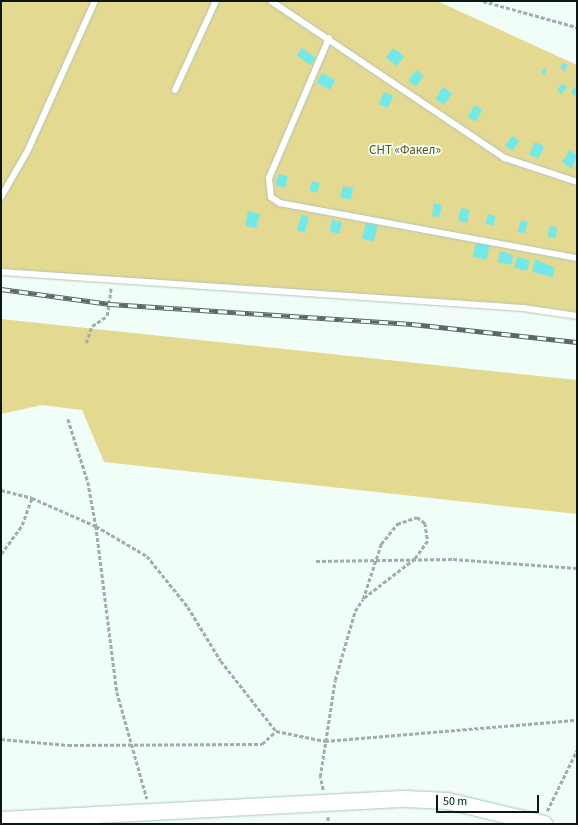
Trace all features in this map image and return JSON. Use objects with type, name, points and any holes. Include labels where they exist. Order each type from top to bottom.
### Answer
[{"type":"street","points":[[1,820],[326,803],[448,801],[543,824]]},
{"type":"lane","points":[[1,197],[28,150],[95,1]]},
{"type":"lane","points":[[175,90],[216,1]]},
{"type":"lane","points":[[271,1],[329,38],[505,158],[577,182]]},
{"type":"lane","points":[[329,38],[269,178],[271,197],[280,203],[577,258]]},
{"type":"lane","points":[[1,272],[115,278],[523,308],[577,316]]},
{"type":"path","points":[[483,1],[577,27]]},
{"type":"path","points":[[86,344],[92,326],[107,316],[115,278]]},
{"type":"path","points":[[68,420],[88,482],[96,526],[118,692],[130,745],[152,812]]},
{"type":"path","points":[[1,490],[32,498],[96,526],[147,556],[188,607],[221,661],[276,731],[325,741],[577,720]]},
{"type":"path","points":[[1,554],[22,525],[32,498]]},
{"type":"path","points":[[329,824],[320,777],[335,680],[355,611],[363,599],[382,544],[397,524],[417,517],[425,523],[428,541],[415,559],[363,599]]},
{"type":"path","points":[[316,561],[415,559],[577,568]]},
{"type":"path","points":[[1,739],[130,745],[262,744],[276,731]]},
{"type":"path","points":[[543,824],[577,750]]},
{"type":"green space","name":"СНТ «Факел»","points":[[1,1],[437,1],[577,65],[577,316],[523,308],[1,272]]},
{"type":"green space","points":[[1,319],[577,380],[577,514],[104,462],[82,410],[42,405],[1,414]]},
{"type":"building","points":[[302,48],[316,58],[310,65],[297,55]]},
{"type":"building","points":[[393,48],[404,56],[397,66],[386,58]]},
{"type":"building","points":[[563,63],[568,65],[565,71],[560,68]]},
{"type":"building","points":[[544,68],[547,70],[544,75],[541,72]]},
{"type":"building","points":[[416,70],[424,76],[416,86],[408,80]]},
{"type":"building","points":[[322,73],[335,80],[330,90],[317,83]]},
{"type":"building","points":[[561,84],[567,86],[562,94],[557,91]]},
{"type":"building","points":[[443,87],[452,93],[444,105],[435,99]]},
{"type":"building","points":[[574,87],[577,89],[575,96],[571,93]]},
{"type":"building","points":[[384,92],[393,96],[388,108],[379,104]]},
{"type":"building","points":[[475,105],[483,110],[475,122],[468,117]]},
{"type":"building","points":[[512,136],[519,141],[512,151],[505,146]]},
{"type":"building","points":[[535,142],[544,146],[538,159],[529,155]]},
{"type":"building","points":[[570,150],[577,155],[572,169],[562,162]]},
{"type":"building","points":[[278,174],[288,176],[286,188],[276,186]]},
{"type":"building","points":[[312,181],[320,183],[317,193],[310,191]]},
{"type":"building","points":[[343,186],[353,188],[351,200],[340,197]]},
{"type":"building","points":[[434,203],[442,205],[439,217],[432,216]]},
{"type":"building","points":[[461,208],[470,210],[467,223],[458,221]]},
{"type":"building","points":[[248,211],[260,214],[256,228],[245,226]]},
{"type":"building","points":[[488,214],[496,216],[493,226],[486,224]]},
{"type":"building","points":[[301,215],[309,217],[305,232],[297,231]]},
{"type":"building","points":[[332,220],[342,222],[340,234],[330,232]]},
{"type":"building","points":[[521,220],[528,222],[524,233],[518,232]]},
{"type":"building","points":[[366,223],[378,226],[374,241],[362,239]]},
{"type":"building","points":[[550,226],[558,228],[555,239],[547,237]]},
{"type":"building","points":[[476,242],[490,245],[487,260],[473,257]]},
{"type":"building","points":[[500,251],[513,255],[511,265],[498,262]]},
{"type":"building","points":[[517,257],[530,260],[527,271],[515,268]]},
{"type":"building","points":[[535,259],[555,268],[553,277],[532,272]]},
{"type":"railway","points":[[1,289],[110,304],[412,324],[577,342]]}]
